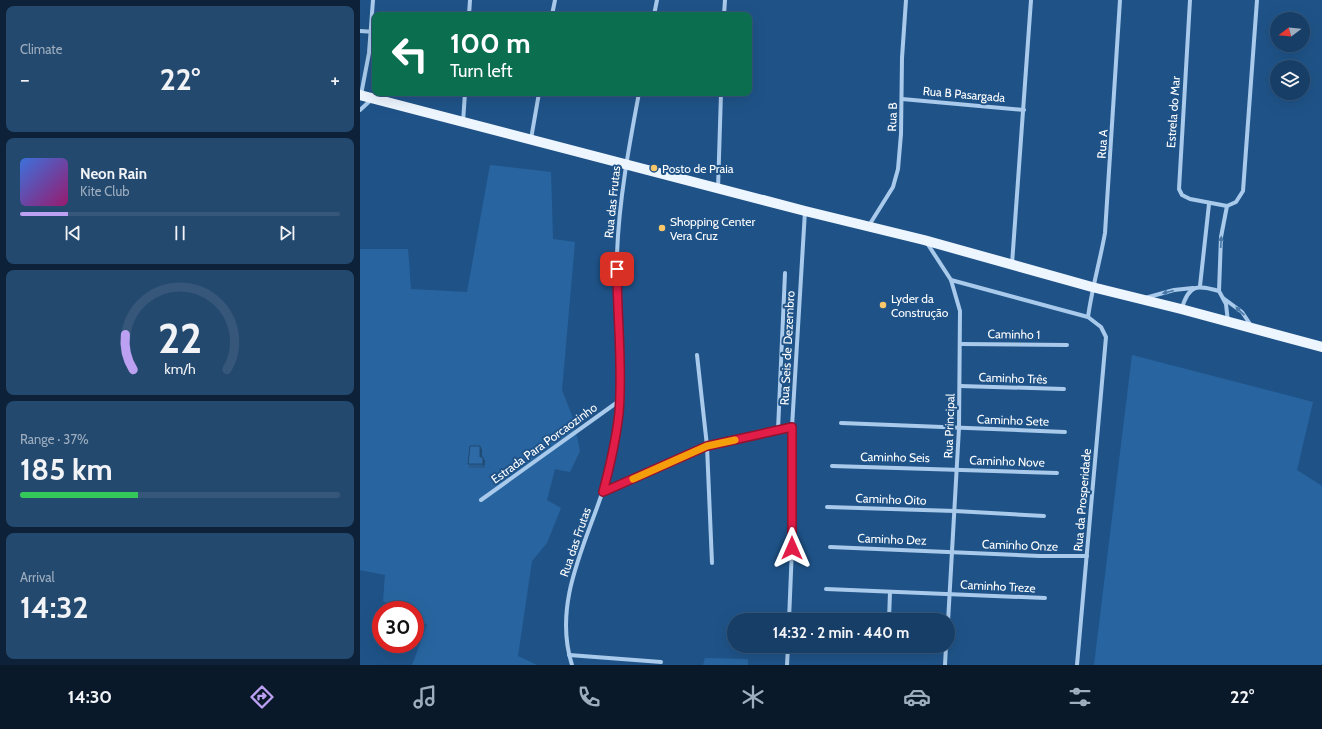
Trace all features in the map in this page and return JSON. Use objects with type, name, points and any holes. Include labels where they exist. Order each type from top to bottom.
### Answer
[{"type":"main road","points":[[360,96],[805,211],[924,240],[1092,287],[1322,347]]},
{"type":"street","points":[[373,0],[373,12]]},
{"type":"street","points":[[470,0],[470,12]]},
{"type":"street","points":[[553,12],[555,0]]},
{"type":"street","points":[[655,12],[657,0]]},
{"type":"street","points":[[724,12],[725,0]]},
{"type":"street","name":"Rua B","points":[[868,227],[893,187],[898,169],[906,0]]},
{"type":"street","points":[[1012,265],[1031,0]]},
{"type":"street","name":"Rua A","points":[[1088,316],[1092,287],[1100,261],[1105,233],[1120,0]]},
{"type":"street","name":"Estrela do Mar","points":[[1190,0],[1179,189],[1185,197],[1210,204],[1226,206]]},
{"type":"street","points":[[1228,322],[1226,304],[1219,291],[1221,237],[1226,206],[1236,202],[1240,198],[1246,176],[1257,0]]},
{"type":"street","points":[[360,31],[372,32]]},
{"type":"street","points":[[360,96],[372,37]]},
{"type":"street","points":[[463,123],[465,96]]},
{"type":"street","points":[[531,139],[538,96]]},
{"type":"street","name":"Rua das Frutas","points":[[572,665],[565,627],[566,601],[581,552],[603,492],[613,455],[619,401],[616,255],[626,164],[638,96]]},
{"type":"street","points":[[718,188],[721,96]]},
{"type":"street","points":[[360,110],[372,99]]},
{"type":"street","name":"Rua B Pasargada","points":[[902,99],[1024,110]]},
{"type":"street","points":[[1200,286],[1210,204]]},
{"type":"street","name":"Rua Seis de Dezembro","points":[[789,613],[792,548],[792,427],[805,211]]},
{"type":"street","name":"Rua Principal","points":[[924,240],[951,280],[960,311],[961,344],[959,428],[949,613]]},
{"type":"street","points":[[778,430],[785,273]]},
{"type":"street","points":[[951,280],[1088,316]]},
{"type":"street","points":[[1142,299],[1174,290],[1200,286],[1219,291]]},
{"type":"street","points":[[1181,309],[1185,297],[1194,288]]},
{"type":"street","points":[[1223,298],[1242,312],[1253,329]]},
{"type":"street","name":"Rua da Prosperidade","points":[[1077,665],[1106,337],[1101,327],[1088,316]]},
{"type":"street","name":"Caminho 1","points":[[961,344],[1067,345]]},
{"type":"street","points":[[697,355],[707,446],[712,563]]},
{"type":"street","name":"Caminho Três","points":[[960,386],[1064,389]]},
{"type":"street","name":"Estrada Para Porcaozinho","points":[[481,500],[619,401]]},
{"type":"street","name":"Caminho Sete","points":[[841,423],[1065,432]]},
{"type":"street","points":[[603,492],[707,446],[792,427]]},
{"type":"street","name":"Caminho Seis","points":[[832,466],[957,468]]},
{"type":"street","name":"Caminho Nove","points":[[957,468],[1057,473]]},
{"type":"street","name":"Caminho Oito","points":[[827,507],[955,511],[1044,516]]},
{"type":"street","name":"Caminho Dez","points":[[830,547],[953,552]]},
{"type":"street","name":"Caminho Onze","points":[[953,552],[1087,556]]},
{"type":"street","name":"Caminho Treze","points":[[826,589],[1045,598]]},
{"type":"street","points":[[889,613],[890,592]]},
{"type":"street","points":[[787,665],[788,653]]},
{"type":"street","points":[[945,665],[946,653]]},
{"type":"street","points":[[569,655],[661,662]]},
{"type":"shaded area","points":[[490,165],[551,172],[553,239],[575,242],[562,390],[573,418],[580,451],[570,472],[555,469],[547,500],[561,508],[547,543],[532,561],[518,656],[537,665],[412,665],[416,653],[424,653],[424,633],[427,625],[424,623],[424,601],[383,601],[385,575],[360,570],[360,249],[408,249],[411,289],[467,292]]},
{"type":"shaded area","points":[[1132,355],[1313,402],[1297,470],[1322,486],[1322,665],[1094,665]]},
{"type":"shaded area","points":[[705,658],[748,659],[748,665],[703,665]]},
{"type":"building","points":[[470,446],[480,446],[480,457],[483,457],[483,464],[468,464]]},
{"type":"slow traffic","points":[[633,479],[707,446],[735,440]]},
{"type":"place","name":"Posto de Praia","points":[[654,168]]},
{"type":"place","name":"Shopping Center Vera Cruz","points":[[662,228]]},
{"type":"place","name":"Lyder da Construção","points":[[883,305]]},
{"type":"route","points":[[617,269],[620,370],[619,413],[613,455],[603,492],[707,446],[792,427],[792,548]]}]
